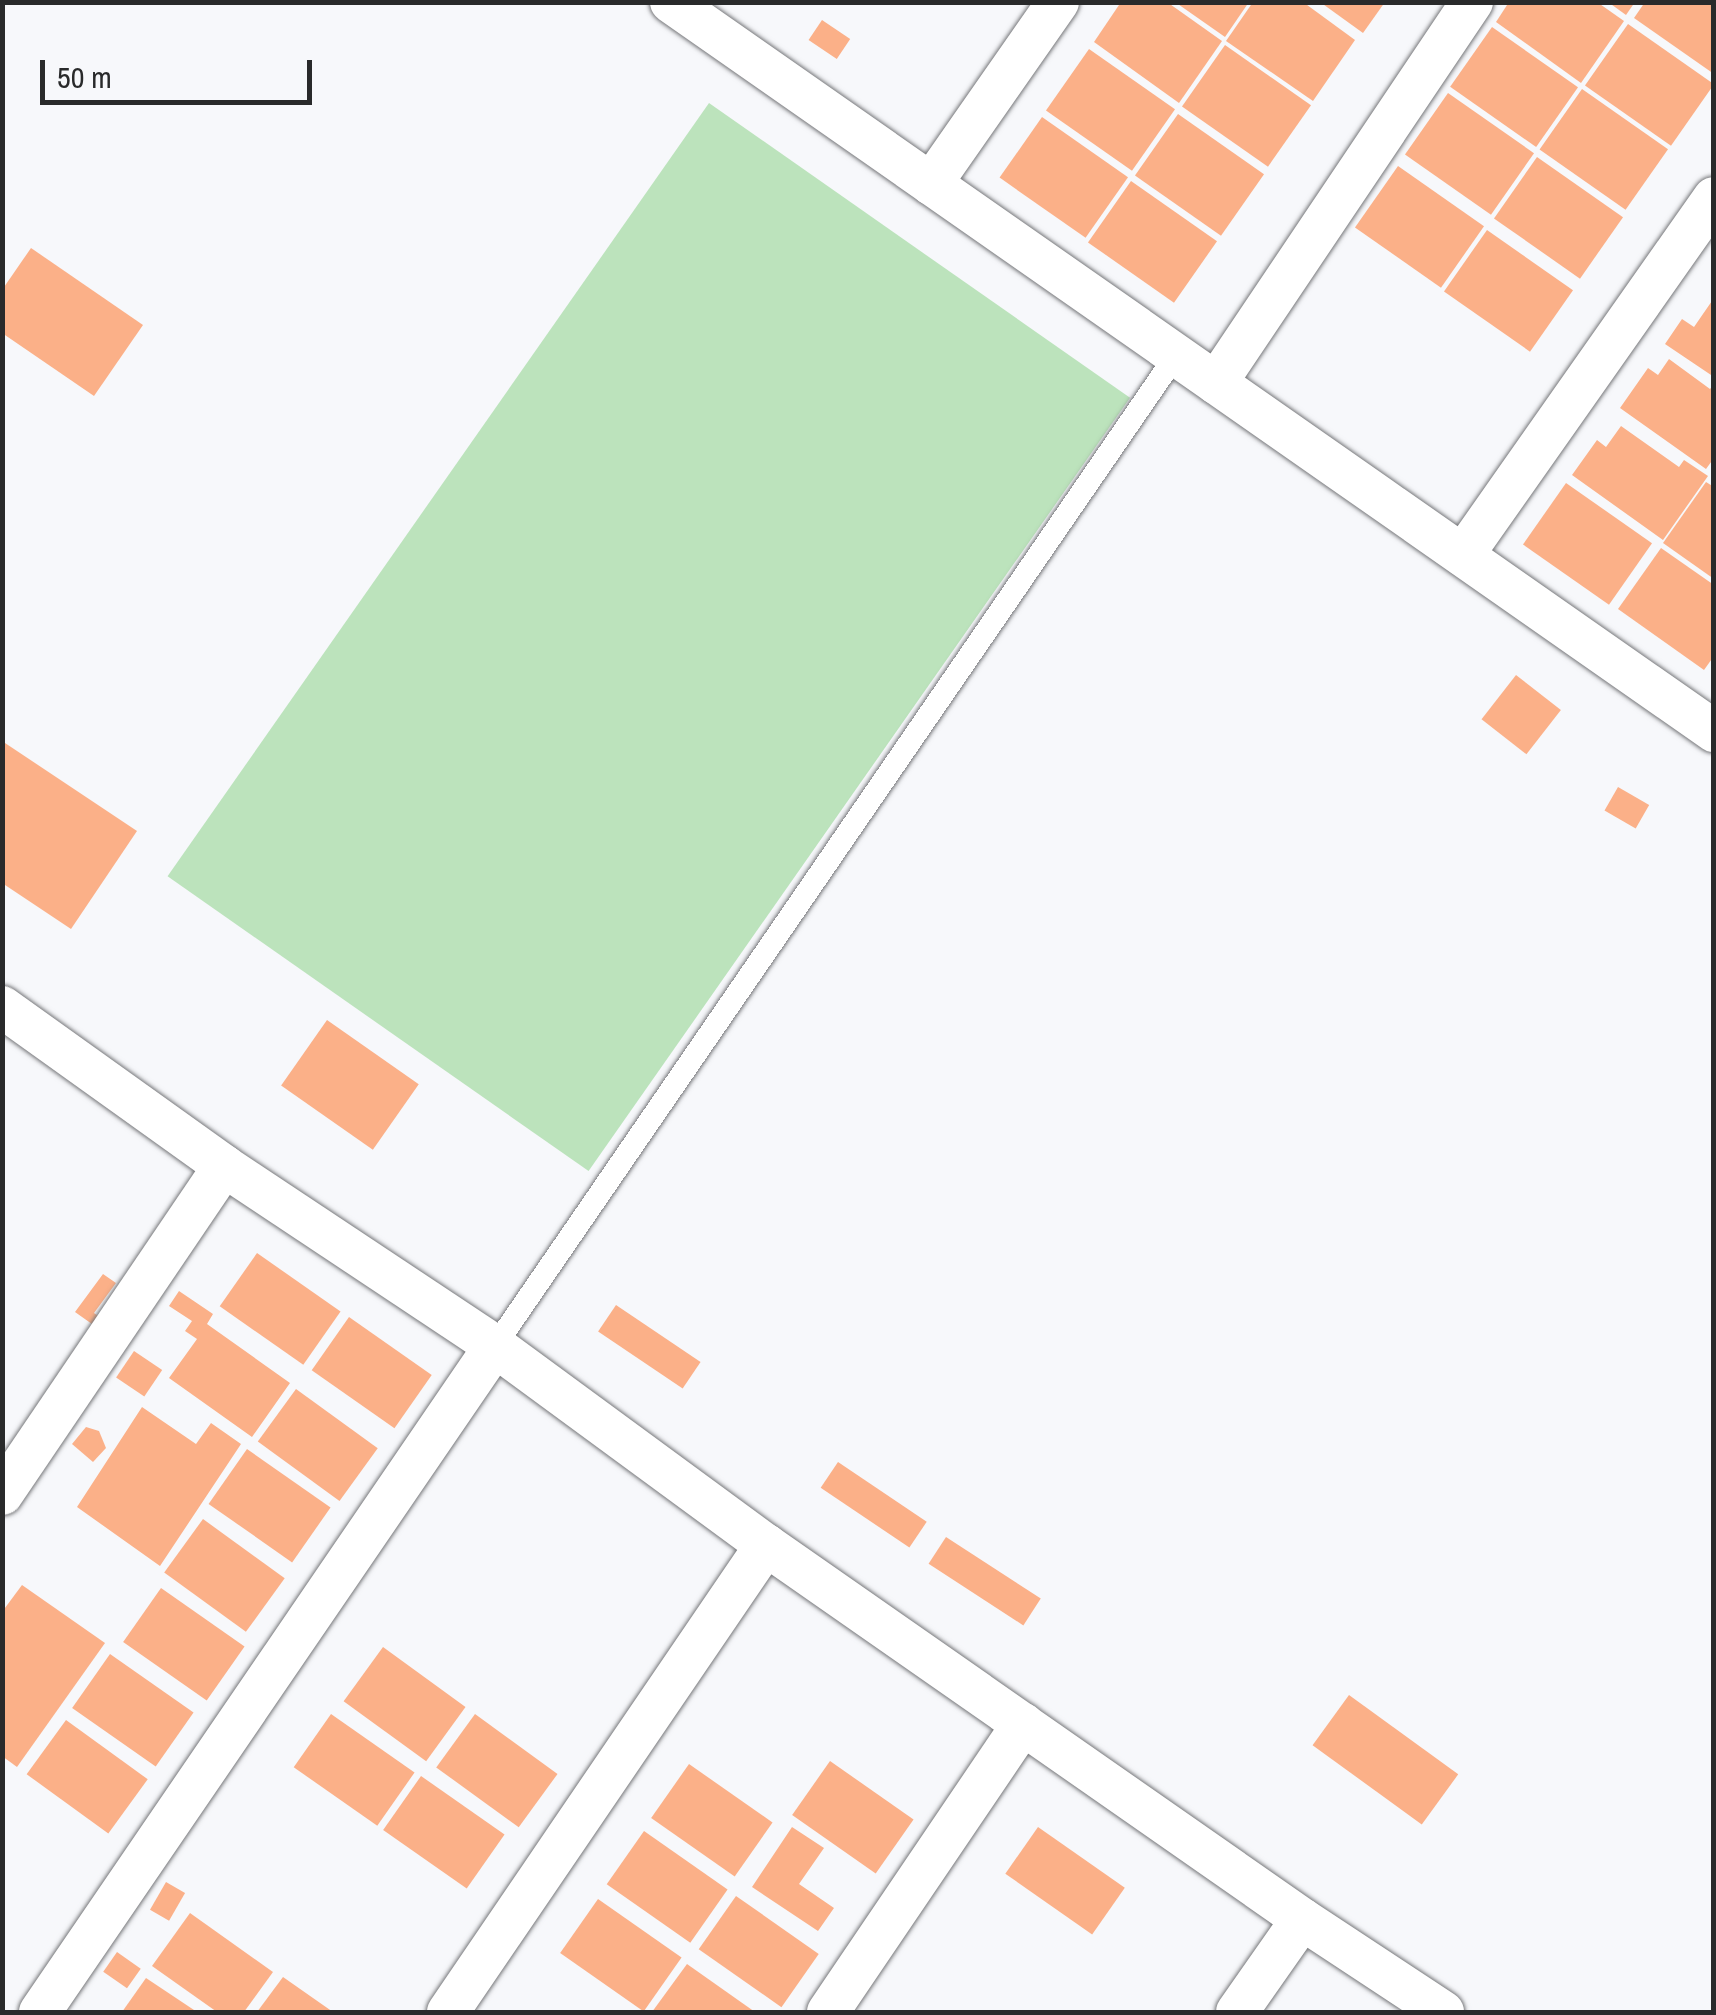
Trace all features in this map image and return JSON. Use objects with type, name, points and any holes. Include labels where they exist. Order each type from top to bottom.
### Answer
[{"type":"street","points":[[671,2],[1714,731]]},
{"type":"street","points":[[931,184],[1058,2]]},
{"type":"street","points":[[1216,383],[1472,2]]},
{"type":"street","points":[[1463,556],[1714,198]]},
{"type":"street","points":[[2,1008],[224,1166],[495,1346],[766,1546],[1302,1920],[1442,2012]]},
{"type":"street","points":[[2,1494],[224,1166]]},
{"type":"street","points":[[40,2012],[495,1346]]},
{"type":"street","points":[[448,2012],[766,1546]]},
{"type":"street","points":[[828,2012],[1022,1724]]},
{"type":"street","points":[[1237,2012],[1302,1920]]},
{"type":"lane","points":[[495,1346],[1176,355]]},
{"type":"green space","points":[[709,103],[1130,398],[589,1171],[168,876]]},
{"type":"building","points":[[1121,2],[1167,2],[1222,41],[1179,103],[1094,42]]},
{"type":"building","points":[[1175,2],[1249,2],[1225,37]]},
{"type":"building","points":[[1253,2],[1303,2],[1355,40],[1313,101],[1226,41]]},
{"type":"building","points":[[1320,2],[1385,2],[1363,33]]},
{"type":"building","points":[[1509,2],[1597,2],[1624,21],[1581,83],[1496,22]]},
{"type":"building","points":[[1608,2],[1635,2],[1626,15]]},
{"type":"building","points":[[1645,2],[1714,2],[1714,74],[1634,18]]},
{"type":"building","points":[[822,20],[850,39],[837,59],[809,40]]},
{"type":"building","points":[[1628,24],[1714,84],[1671,146],[1585,85]]},
{"type":"building","points":[[1492,27],[1578,87],[1536,147],[1450,87]]},
{"type":"building","points":[[1225,45],[1311,105],[1268,167],[1182,106]]},
{"type":"building","points":[[1089,49],[1175,109],[1132,171],[1046,110]]},
{"type":"building","points":[[1582,89],[1668,149],[1626,210],[1540,150]]},
{"type":"building","points":[[1448,93],[1534,153],[1491,215],[1405,154]]},
{"type":"building","points":[[1178,114],[1264,174],[1221,236],[1135,175]]},
{"type":"building","points":[[1042,117],[1128,177],[1086,238],[1000,178]]},
{"type":"building","points":[[1537,157],[1623,217],[1580,279],[1494,218]]},
{"type":"building","points":[[1398,166],[1484,226],[1441,288],[1355,227]]},
{"type":"building","points":[[1131,181],[1217,241],[1174,303],[1088,242]]},
{"type":"building","points":[[1487,230],[1573,290],[1530,352],[1444,291]]},
{"type":"building","points":[[31,248],[143,325],[94,396],[2,333],[2,290]]},
{"type":"building","points":[[1714,298],[1714,377],[1665,344],[1682,319],[1694,327]]},
{"type":"building","points":[[1669,359],[1710,389],[1714,384],[1714,458],[1706,469],[1620,408],[1648,368],[1658,375]]},
{"type":"building","points":[[1621,426],[1679,467],[1684,460],[1708,476],[1663,540],[1572,475],[1597,440],[1606,447]]},
{"type":"building","points":[[1706,482],[1714,487],[1714,579],[1663,543]]},
{"type":"building","points":[[1566,483],[1652,543],[1609,605],[1523,544]]},
{"type":"building","points":[[1661,548],[1714,585],[1714,656],[1704,670],[1618,609]]},
{"type":"building","points":[[1516,675],[1561,710],[1526,754],[1482,719]]},
{"type":"building","points":[[2,741],[137,831],[71,929],[2,883]]},
{"type":"building","points":[[1618,787],[1649,805],[1636,828],[1604,810]]},
{"type":"building","points":[[327,1020],[419,1084],[373,1150],[281,1086]]},
{"type":"building","points":[[257,1253],[341,1312],[303,1365],[220,1306]]},
{"type":"building","points":[[103,1274],[116,1283],[94,1313],[105,1321],[99,1329],[75,1312]]},
{"type":"building","points":[[179,1291],[213,1314],[207,1324],[290,1383],[252,1437],[169,1378],[197,1339],[185,1331],[192,1321],[169,1306]]},
{"type":"building","points":[[616,1305],[701,1362],[683,1389],[598,1332]]},
{"type":"building","points":[[349,1317],[432,1375],[394,1428],[312,1370]]},
{"type":"building","points":[[134,1351],[162,1370],[144,1397],[116,1378]]},
{"type":"building","points":[[296,1389],[378,1448],[340,1501],[258,1442]]},
{"type":"building","points":[[142,1407],[196,1444],[211,1423],[241,1444],[160,1566],[77,1507]]},
{"type":"building","points":[[86,1427],[99,1431],[106,1448],[93,1462],[72,1444]]},
{"type":"building","points":[[247,1449],[331,1508],[292,1562],[209,1504]]},
{"type":"building","points":[[838,1462],[927,1522],[909,1548],[821,1488]]},
{"type":"building","points":[[203,1519],[285,1578],[246,1632],[164,1572]]},
{"type":"building","points":[[946,1537],[1041,1599],[1023,1625],[929,1564]]},
{"type":"building","points":[[22,1585],[105,1643],[17,1767],[2,1756],[2,1612]]},
{"type":"building","points":[[161,1588],[245,1647],[207,1701],[123,1642]]},
{"type":"building","points":[[383,1647],[466,1707],[426,1761],[344,1701]]},
{"type":"building","points":[[110,1654],[194,1713],[156,1767],[72,1708]]},
{"type":"building","points":[[1349,1695],[1458,1774],[1422,1825],[1313,1745]]},
{"type":"building","points":[[331,1714],[415,1773],[377,1826],[294,1767]]},
{"type":"building","points":[[475,1714],[558,1774],[519,1827],[436,1767]]},
{"type":"building","points":[[66,1720],[148,1779],[108,1834],[27,1774]]},
{"type":"building","points":[[830,1761],[914,1820],[876,1874],[792,1815]]},
{"type":"building","points":[[689,1764],[773,1823],[735,1877],[651,1818]]},
{"type":"building","points":[[421,1776],[505,1835],[467,1889],[383,1830]]},
{"type":"building","points":[[792,1827],[824,1848],[799,1884],[834,1908],[818,1931],[752,1887]]},
{"type":"building","points":[[1038,1827],[1125,1888],[1092,1934],[1005,1874]]},
{"type":"building","points":[[644,1831],[728,1890],[690,1943],[607,1884]]},
{"type":"building","points":[[166,1882],[185,1893],[169,1921],[150,1910]]},
{"type":"building","points":[[736,1896],[819,1954],[781,2007],[699,1949]]},
{"type":"building","points":[[598,1899],[682,1958],[644,2012],[560,1953]]},
{"type":"building","points":[[190,1913],[273,1972],[244,2012],[217,2012],[152,1966]]},
{"type":"building","points":[[117,1952],[141,1969],[127,1988],[103,1972]]},
{"type":"building","points":[[687,1964],[755,2012],[652,2012]]},
{"type":"building","points":[[283,1977],[333,2012],[257,2012]]},
{"type":"building","points":[[146,1978],[197,2012],[122,2012]]}]
